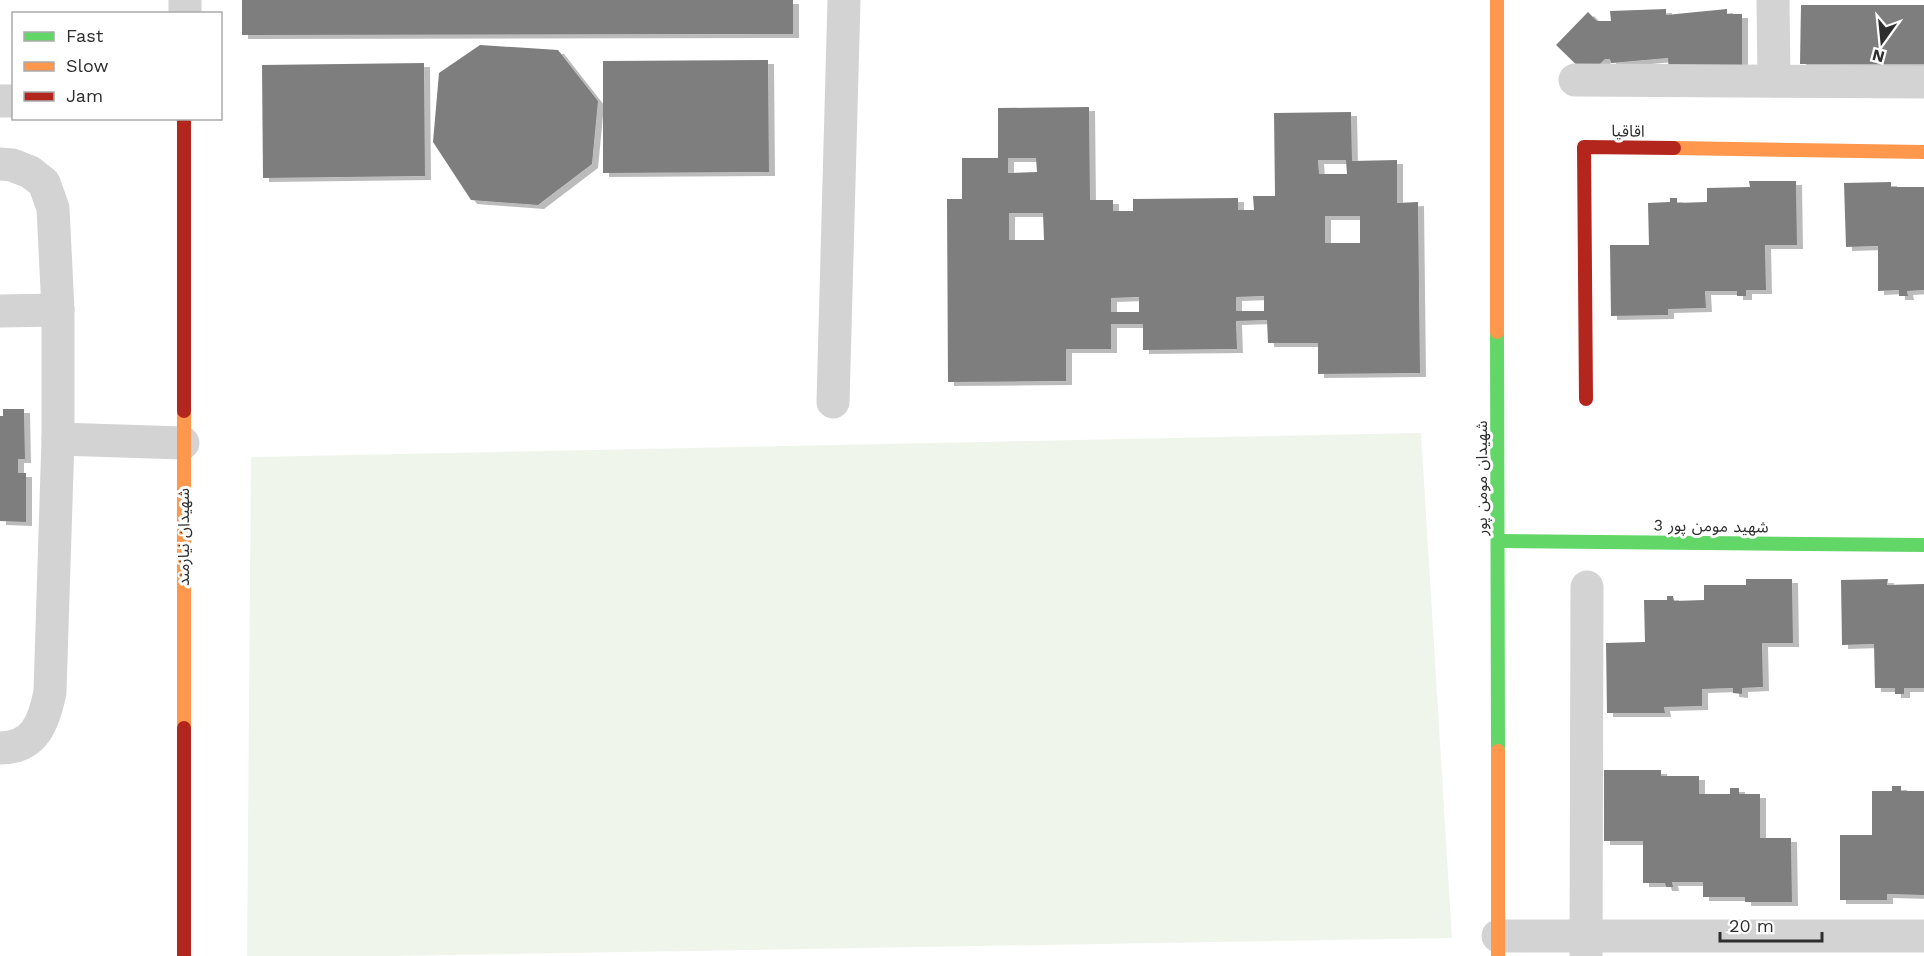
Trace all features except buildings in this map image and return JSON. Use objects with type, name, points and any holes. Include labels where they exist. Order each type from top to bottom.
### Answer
[{"type":"street","points":[[833,402],[843,0]]},
{"type":"street","name":"شهیدان مومن پور","points":[[1497,0],[1498,946]]},
{"type":"street","points":[[1773,0],[1774,81]]},
{"type":"street","points":[[1575,80],[1924,82]]},
{"type":"street","name":"شهیدان نیازمند","points":[[184,120],[184,956]]},
{"type":"street","name":"اقاقیا","points":[[1586,399],[1584,147],[1924,152]]},
{"type":"street","points":[[0,164],[12,165],[30,172],[44,183],[53,208],[58,310],[58,439],[50,692],[46,711],[36,734],[13,748],[0,748]]},
{"type":"street","points":[[0,311],[58,310]]},
{"type":"street","points":[[58,439],[183,443]]},
{"type":"street","name":"شهید مومن پور 3","points":[[1498,541],[1924,545]]},
{"type":"street","points":[[1586,946],[1587,587]]},
{"type":"street","points":[[1498,946],[1586,946],[1924,936]]},
{"type":"shaded area","points":[[1421,433],[1452,938],[390,956],[247,956],[251,457]]},
{"type":"traffic: fast","points":[[1497,332],[1498,751]]},
{"type":"traffic: fast","points":[[1498,541],[1924,545]]},
{"type":"traffic: slow","points":[[1497,0],[1497,332]]},
{"type":"traffic: slow","points":[[1674,148],[1924,152]]},
{"type":"traffic: slow","points":[[184,411],[184,728]]},
{"type":"traffic: slow","points":[[1498,751],[1498,956]]},
{"type":"traffic: jam","points":[[184,120],[184,411]]},
{"type":"traffic: jam","points":[[1586,399],[1584,147],[1674,148]]},
{"type":"traffic: jam","points":[[184,728],[184,956]]}]
